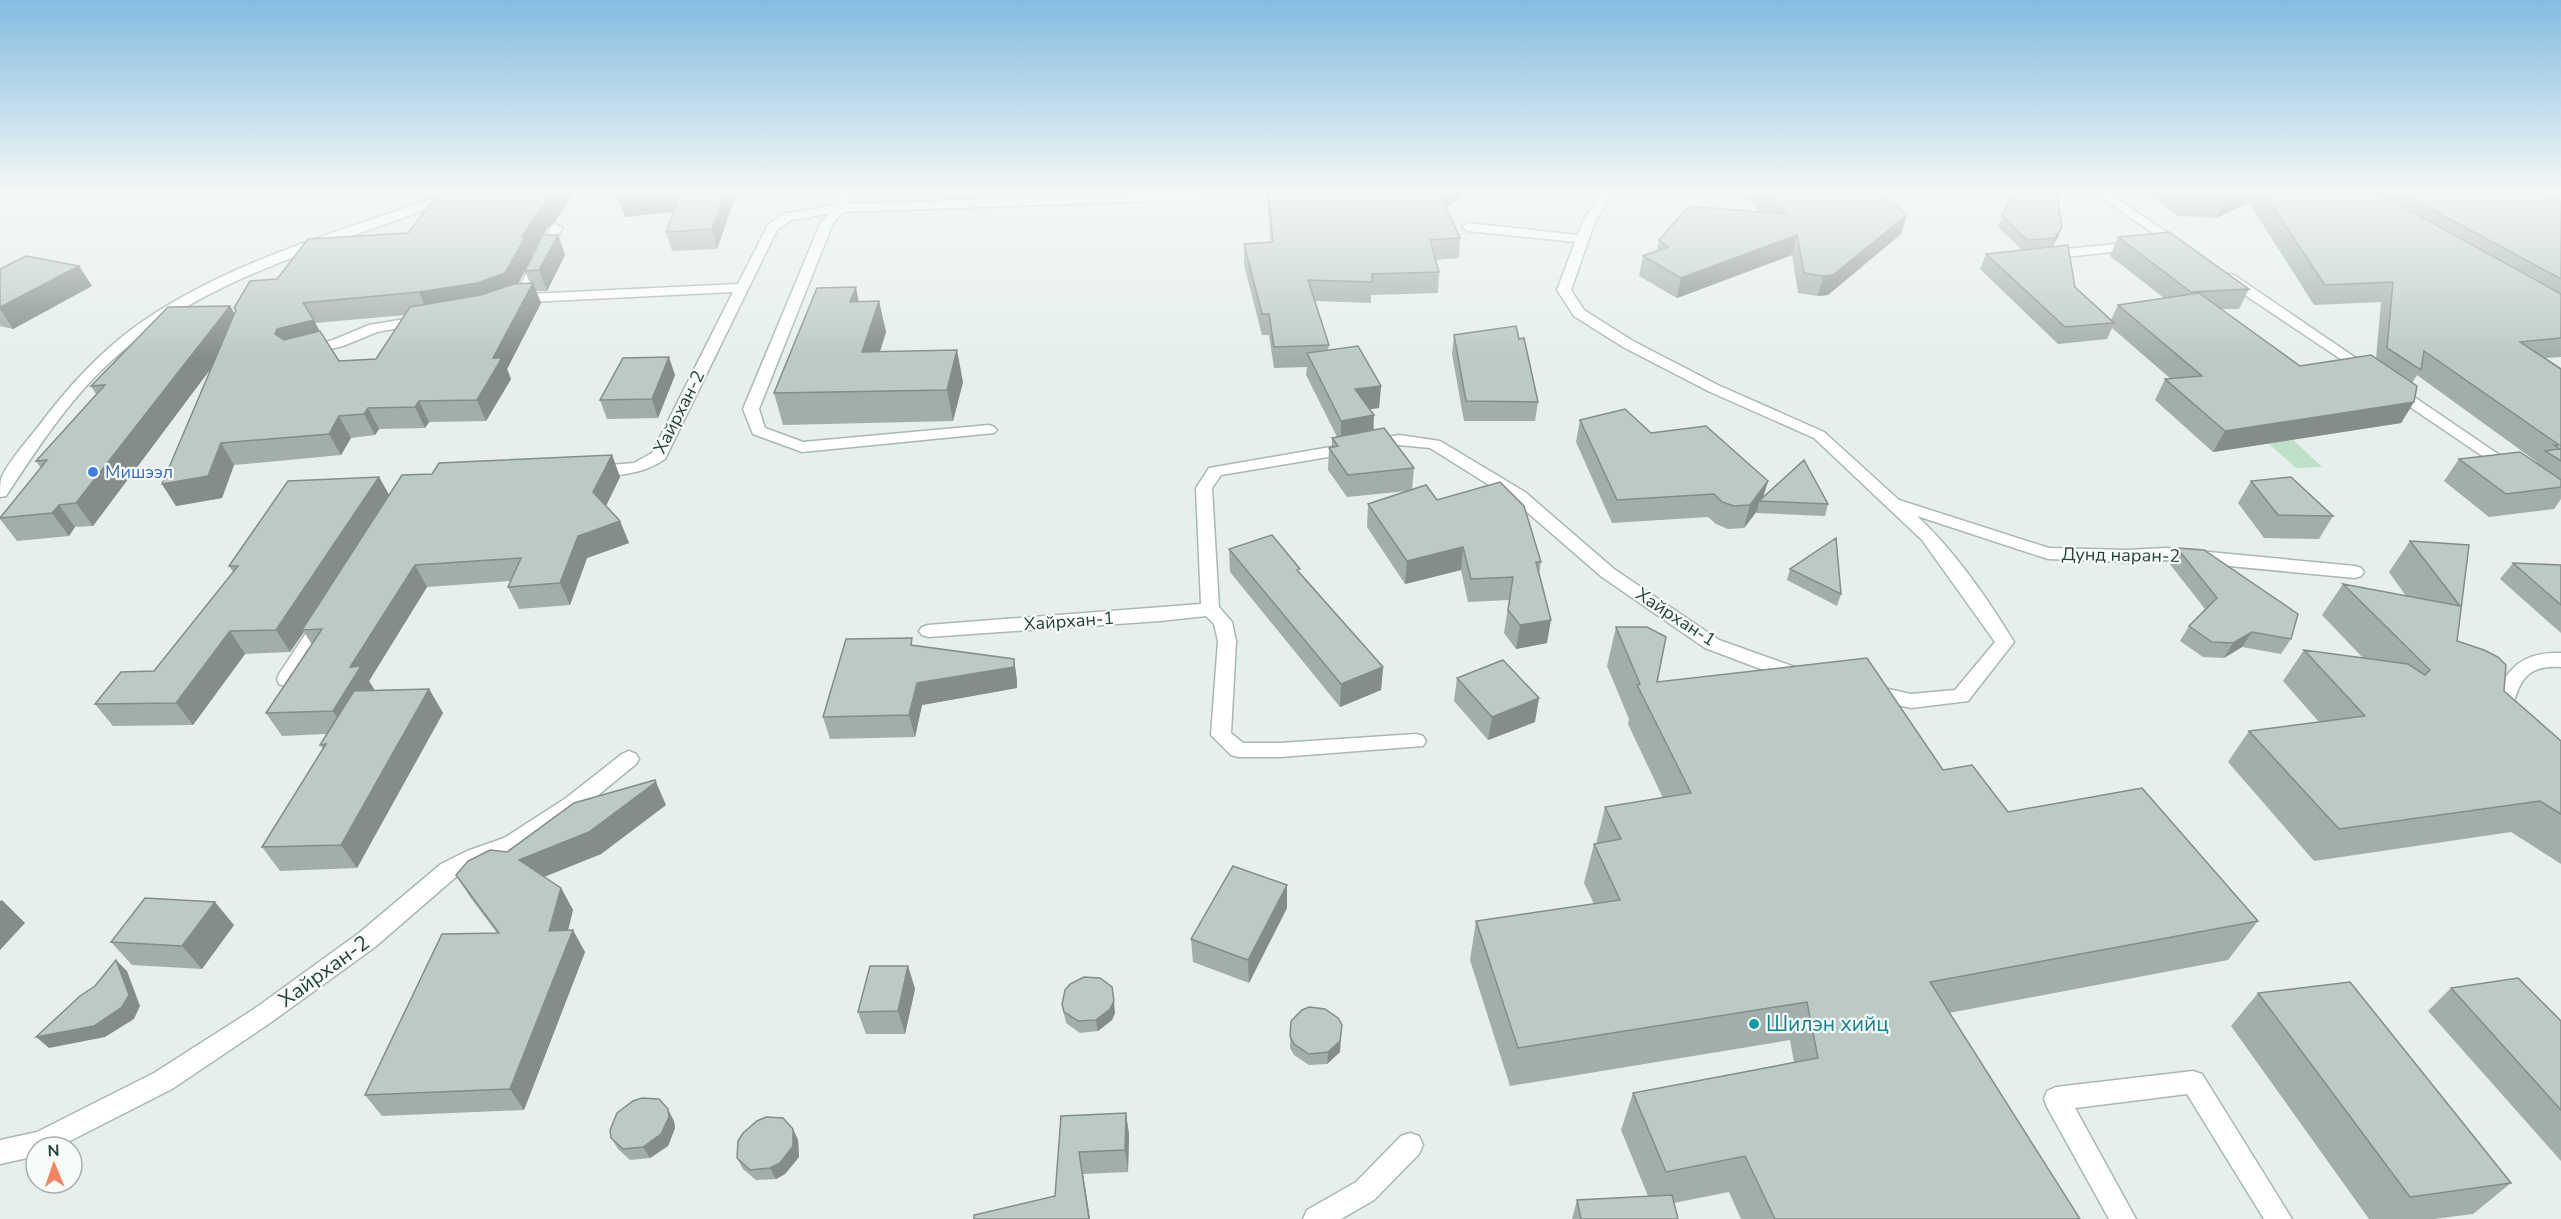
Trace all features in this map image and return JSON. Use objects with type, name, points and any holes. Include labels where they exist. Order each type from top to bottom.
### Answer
[{"type":"street","points":[[0,492],[40,432],[104,360],[134,336],[174,308],[217,285],[313,246]]},
{"type":"street","points":[[520,298],[547,246]]},
{"type":"street","name":"Хайрхан-2","points":[[582,470],[629,469],[648,465],[659,456],[762,246]]},
{"type":"street","points":[[817,246],[751,410],[758,431],[802,447],[989,430]]},
{"type":"street","points":[[1580,246],[1564,290],[1579,313],[1628,344],[1702,383],[1820,435],[1928,536],[2005,642],[1961,696],[1911,701],[1858,689]]},
{"type":"street","points":[[2032,256],[2135,246]]},
{"type":"street","points":[[2180,246],[2194,255]]},
{"type":"street","points":[[2214,268],[2523,477]]},
{"type":"street","points":[[500,305],[520,298],[740,288]]},
{"type":"street","points":[[295,354],[338,343],[374,328],[432,319]]},
{"type":"street","name":"Хайрхан-1","points":[[1416,741],[1280,750],[1238,750],[1221,735],[1227,641],[1223,622],[1210,609],[1204,488],[1215,471],[1399,440],[1434,444],[1519,496],[1608,573],[1712,644],[1816,680]]},
{"type":"street","name":"Дунд наран-2","points":[[1894,503],[2048,553],[2166,555],[2355,572]]},
{"type":"street","name":"Хайрхан-1","points":[[928,631],[1160,615],[1210,609]]},
{"type":"street","points":[[286,679],[330,610]]},
{"type":"street","points":[[2497,719],[2513,679],[2529,666],[2553,659],[2561,660]]},
{"type":"street","name":"Хайрхан-2","points":[[0,1152],[40,1143],[163,1081],[262,1016],[367,940],[449,870],[475,857],[512,844],[573,804],[629,759]]},
{"type":"street","points":[[2123,1219],[2056,1099],[2193,1082],[2279,1219]]},
{"type":"street","points":[[1316,1219],[1365,1191],[1410,1145]]},
{"type":"green space","points":[[2260,409],[2322,467],[2296,468],[2231,410]]},
{"type":"building","points":[[303,246],[520,246],[505,273],[477,283],[419,292],[303,303],[314,320],[277,329],[275,334],[284,340],[320,331],[339,361],[376,359],[410,307],[481,295],[514,284],[533,283],[493,358],[502,358],[477,400],[419,401],[415,407],[368,408],[364,414],[339,416],[329,434],[221,443],[208,476],[162,484],[236,310],[234,308],[250,281],[277,279]]},
{"type":"building","points":[[538,246],[552,246],[539,270],[525,271]]},
{"type":"building","points":[[1244,246],[1432,246],[1439,272],[1372,274],[1372,282],[1308,280],[1329,345],[1274,347],[1269,314],[1262,314]]},
{"type":"building","points":[[1667,246],[1768,246],[1681,278],[1643,256],[1668,247]]},
{"type":"building","points":[[1799,246],[1869,246],[1833,275],[1804,273]]},
{"type":"building","points":[[2068,246],[2075,287],[2114,323],[2065,327],[1986,254]]},
{"type":"building","points":[[2130,246],[2188,246],[2249,289],[2191,292]]},
{"type":"building","points":[[2299,246],[2474,246],[2561,294],[2561,338],[2520,342],[2561,369],[2561,461],[2545,451],[2560,449],[2554,445],[2559,445],[2424,351],[2421,370],[2387,348],[2393,282],[2325,285]]},
{"type":"building","points":[[2500,246],[2561,246],[2561,279]]},
{"type":"building","points":[[26,256],[79,266],[0,307],[0,269]]},
{"type":"building","points":[[856,287],[850,302],[879,301],[862,352],[957,350],[947,390],[774,393],[817,288]]},
{"type":"building","points":[[2199,293],[2300,366],[2371,355],[2417,386],[2414,402],[2225,431],[2165,379],[2202,376],[2118,305]]},
{"type":"building","points":[[230,306],[76,503],[59,505],[52,513],[0,518],[47,460],[36,461],[105,385],[91,386],[168,307]]},
{"type":"building","points":[[1516,326],[1519,339],[1524,338],[1538,402],[1466,401],[1454,335]]},
{"type":"building","points":[[1358,346],[1381,386],[1355,389],[1374,415],[1341,421],[1307,353]]},
{"type":"building","points":[[669,357],[652,399],[600,400],[623,358]]},
{"type":"building","points":[[1625,409],[1651,433],[1706,426],[1768,481],[1750,505],[1734,506],[1722,502],[1714,494],[1617,500],[1580,420]]},
{"type":"building","points":[[1384,428],[1414,468],[1348,475],[1329,448],[1338,446],[1332,438]]},
{"type":"building","points":[[2520,452],[2561,480],[2561,487],[2506,494],[2459,459]]},
{"type":"building","points":[[612,455],[593,492],[620,521],[578,536],[560,583],[508,587],[521,558],[415,565],[350,667],[361,666],[333,711],[266,713],[322,629],[302,630],[402,475],[432,474],[439,463]]},
{"type":"building","points":[[1804,460],[1828,504],[1759,501]]},
{"type":"building","points":[[379,477],[276,630],[230,631],[176,703],[95,704],[121,672],[154,671],[238,566],[229,566],[288,481]]},
{"type":"building","points":[[2291,477],[2333,516],[2278,515],[2251,481]]},
{"type":"building","points":[[1500,482],[1524,506],[1541,562],[1536,562],[1551,620],[1520,625],[1508,610],[1513,577],[1471,579],[1463,547],[1407,561],[1368,504],[1426,485],[1437,500]]},
{"type":"building","points":[[1272,535],[1300,569],[1297,570],[1383,667],[1341,684],[1229,549]]},
{"type":"building","points":[[1836,538],[1841,594],[1790,569]]},
{"type":"building","points":[[2410,541],[2469,545],[2457,641],[2498,657],[2506,665],[2504,691],[2561,741],[2561,814],[2540,801],[2339,829],[2249,731],[2365,716],[2304,650],[2408,664],[2425,675],[2430,670],[2343,584],[2460,606]]},
{"type":"building","points":[[2177,548],[2204,550],[2298,614],[2291,639],[2252,632],[2233,643],[2212,642],[2189,626],[2217,598]]},
{"type":"building","points":[[2513,563],[2561,565],[2561,605]]},
{"type":"building","points":[[1616,627],[1647,627],[1666,637],[1657,682],[1867,658],[1943,770],[1972,765],[2008,812],[2142,788],[2258,921],[1930,982],[2080,1219],[1775,1219],[1745,1156],[1666,1172],[1633,1093],[1818,1058],[1807,1002],[1518,1048],[1476,921],[1620,900],[1594,844],[1621,839],[1605,807],[1691,793],[1637,685],[1640,684]]},
{"type":"building","points":[[912,638],[911,645],[1014,659],[1014,667],[917,683],[909,715],[823,717],[846,639]]},
{"type":"building","points":[[1503,660],[1539,698],[1492,717],[1457,678]]},
{"type":"building","points":[[429,689],[341,845],[262,847],[326,744],[320,745],[354,691]]},
{"type":"building","points":[[655,780],[656,782],[589,832],[519,860],[561,888],[549,931],[573,930],[510,1089],[365,1095],[442,934],[499,933],[456,875],[468,861],[490,850],[507,852],[574,803]]},
{"type":"building","points":[[1233,866],[1287,885],[1248,960],[1191,939]]},
{"type":"building","points":[[145,898],[215,902],[182,946],[111,942]]},
{"type":"building","points":[[116,960],[129,995],[122,1007],[94,1026],[36,1037],[80,996],[95,986]]},
{"type":"building","points":[[870,966],[908,966],[898,1011],[858,1012]]},
{"type":"building","points":[[1084,977],[1100,978],[1112,987],[1114,1001],[1110,1009],[1096,1020],[1078,1021],[1064,1012],[1062,1004],[1065,990],[1070,984]]},
{"type":"building","points":[[2518,978],[2561,1021],[2561,1110],[2451,988]]},
{"type":"building","points":[[2350,982],[2511,1183],[2410,1197],[2258,993]]},
{"type":"building","points":[[1309,1007],[1325,1009],[1338,1018],[1342,1025],[1340,1041],[1328,1052],[1309,1054],[1294,1044],[1290,1036],[1291,1021],[1302,1010]]},
{"type":"building","points":[[642,1098],[659,1099],[668,1109],[669,1117],[661,1134],[643,1147],[623,1149],[611,1138],[610,1130],[617,1113],[633,1101]]},
{"type":"building","points":[[1126,1113],[1125,1150],[1079,1152],[1089,1219],[974,1219],[974,1215],[1055,1196],[1061,1116]]},
{"type":"building","points":[[766,1117],[783,1118],[793,1129],[793,1146],[780,1163],[770,1168],[750,1170],[737,1158],[738,1141],[743,1133],[757,1121]]},
{"type":"building","points":[[1672,1195],[1678,1219],[1581,1219],[1577,1200]]},
{"type":"place","name":"Мишээл","points":[[93,472]]},
{"type":"place","name":"Шилэн хийц","points":[[1754,1024]]}]
